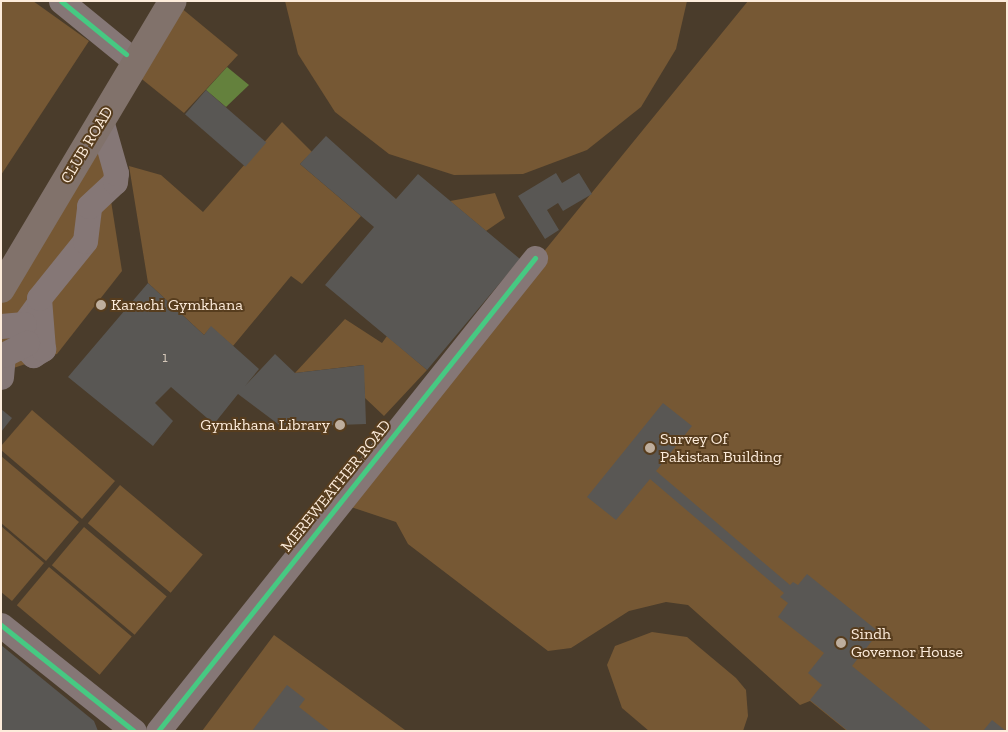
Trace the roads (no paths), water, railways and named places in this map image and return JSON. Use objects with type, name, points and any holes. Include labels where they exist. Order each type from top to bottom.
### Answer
[{"type":"highway","name":"CLUB ROAD","points":[[1,254],[158,1]]},
{"type":"highway","name":"CLUB ROAD","points":[[1,289],[173,1]]},
{"type":"street","points":[[61,1],[126,54]]},
{"type":"street","points":[[1,377],[3,355],[18,331],[40,303],[48,286],[69,265],[85,241],[89,206],[115,182],[116,173],[101,120]]},
{"type":"street","name":"MEREWEATHER ROAD","points":[[158,731],[535,258]]},
{"type":"street","points":[[18,331],[33,355],[43,349],[40,303]]},
{"type":"street","points":[[1,625],[134,731]]},
{"type":"place","name":"Karachi Gymkhana","points":[[101,305]]},
{"type":"place","name":"Gymkhana Library","points":[[340,425]]},
{"type":"place","name":"Survey Of Pakistan Building","points":[[650,448]]},
{"type":"place","name":"Sindh Governor House","points":[[841,643]]}]
